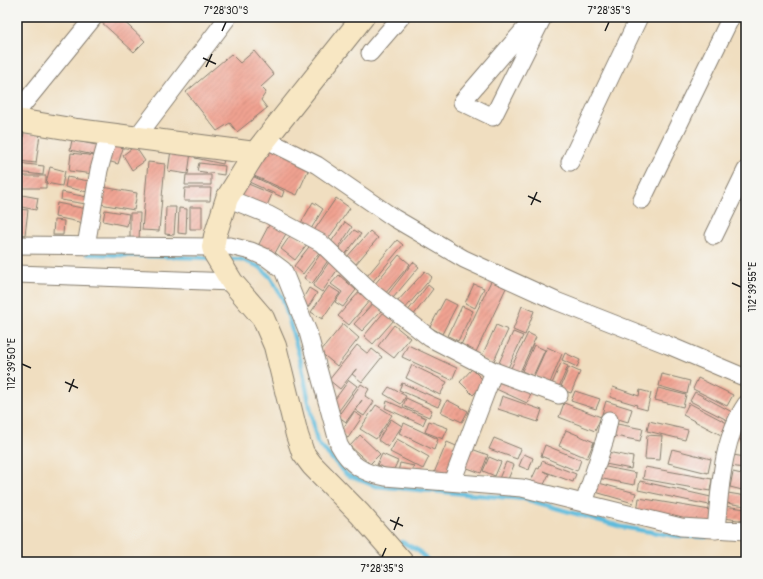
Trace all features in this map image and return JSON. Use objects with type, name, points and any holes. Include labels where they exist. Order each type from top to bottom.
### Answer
[{"type":"street","points":[[17,112],[94,17]]},
{"type":"street","points":[[136,138],[228,17]]},
{"type":"street","points":[[370,53],[401,17]]},
{"type":"street","points":[[535,17],[462,102],[493,117],[543,17]]},
{"type":"street","points":[[570,162],[639,17]]},
{"type":"street","points":[[642,200],[731,17]]},
{"type":"street","points":[[360,18],[260,146],[227,198],[215,236],[221,263],[263,318],[276,346],[297,435],[303,452],[312,465],[396,555]]},
{"type":"street","points":[[17,120],[136,138],[260,146],[317,165],[394,218],[464,259],[556,301],[668,345],[746,378]]},
{"type":"street","points":[[86,246],[99,170],[109,134]]},
{"type":"street","points":[[714,236],[746,170]]},
{"type":"street","points":[[227,198],[269,215],[321,243],[374,294],[430,338],[494,371],[559,396]]},
{"type":"street","points":[[17,245],[86,246],[221,263]]},
{"type":"street","points":[[221,263],[230,246],[251,250],[267,258],[283,270],[308,332],[339,445],[346,456],[357,467],[371,474],[385,477],[522,488],[681,527],[746,531]]},
{"type":"street","points":[[17,274],[221,263]]},
{"type":"street","points":[[452,482],[494,371]]},
{"type":"street","points":[[716,530],[721,480],[728,443],[746,404]]},
{"type":"street","points":[[584,503],[605,439],[609,420]]},
{"type":"building","points":[[104,17],[119,17],[145,41],[134,52],[100,21]]},
{"type":"building","points":[[254,51],[274,75],[261,87],[266,92],[261,100],[267,108],[237,132],[230,123],[217,131],[186,92],[231,54],[240,63]]},
{"type":"building","points":[[24,132],[40,134],[36,163],[19,161]]},
{"type":"building","points":[[72,140],[101,146],[99,156],[70,150]]},
{"type":"building","points":[[109,141],[124,145],[118,164],[104,160]]},
{"type":"building","points":[[266,144],[311,164],[297,195],[252,175]]},
{"type":"building","points":[[135,146],[145,161],[132,170],[123,155]]},
{"type":"building","points":[[197,147],[225,153],[223,164],[195,158]]},
{"type":"building","points":[[171,150],[191,152],[188,174],[168,171]]},
{"type":"building","points":[[71,153],[96,156],[94,174],[69,171]]},
{"type":"building","points":[[148,162],[165,164],[159,231],[142,230]]},
{"type":"building","points":[[17,163],[44,166],[43,175],[17,172]]},
{"type":"building","points":[[199,163],[225,166],[224,175],[197,171]]},
{"type":"building","points":[[50,167],[65,171],[62,186],[46,183]]},
{"type":"building","points":[[186,175],[211,175],[211,185],[185,185]]},
{"type":"building","points":[[17,176],[46,176],[46,188],[17,188]]},
{"type":"building","points":[[252,176],[284,191],[282,197],[249,182]]},
{"type":"building","points":[[67,177],[94,182],[92,193],[65,187]]},
{"type":"building","points":[[246,183],[272,194],[266,208],[240,196]]},
{"type":"building","points":[[103,187],[137,193],[134,210],[100,204]]},
{"type":"building","points":[[185,188],[211,188],[210,201],[184,201]]},
{"type":"building","points":[[62,192],[87,197],[86,204],[61,200]]},
{"type":"building","points":[[17,194],[38,198],[36,210],[17,206]]},
{"type":"building","points":[[336,198],[350,208],[326,242],[313,232]]},
{"type":"building","points":[[313,202],[323,209],[311,229],[301,223]]},
{"type":"building","points":[[57,203],[87,209],[84,223],[55,217]]},
{"type":"building","points":[[166,207],[176,207],[174,235],[165,234]]},
{"type":"building","points":[[190,207],[202,207],[202,229],[190,229]]},
{"type":"building","points":[[179,208],[187,209],[186,234],[178,233]]},
{"type":"building","points":[[17,209],[28,210],[25,235],[17,234]]},
{"type":"building","points":[[105,210],[129,214],[127,226],[103,221]]},
{"type":"building","points":[[130,213],[140,213],[139,243],[130,243]]},
{"type":"building","points":[[54,220],[64,221],[63,235],[53,235]]},
{"type":"building","points":[[271,221],[288,230],[274,255],[258,246]]},
{"type":"building","points":[[345,222],[352,227],[337,250],[329,245]]},
{"type":"building","points":[[354,230],[361,234],[344,256],[337,251]]},
{"type":"building","points":[[370,231],[378,238],[355,265],[346,258]]},
{"type":"building","points":[[292,233],[307,244],[295,260],[281,249]]},
{"type":"building","points":[[397,240],[403,245],[373,281],[367,276]]},
{"type":"building","points":[[312,243],[321,250],[303,274],[294,266]]},
{"type":"building","points":[[323,250],[331,256],[312,284],[304,278]]},
{"type":"building","points":[[399,255],[410,264],[385,294],[374,285]]},
{"type":"building","points":[[331,259],[340,266],[322,292],[313,286]]},
{"type":"building","points":[[413,262],[419,267],[393,298],[388,294]]},
{"type":"building","points":[[425,271],[432,277],[404,310],[396,303]]},
{"type":"building","points":[[339,275],[356,290],[343,307],[335,302],[342,292],[331,284]]},
{"type":"building","points":[[491,281],[506,288],[475,354],[460,347]]},
{"type":"building","points":[[474,284],[484,288],[475,308],[465,303]]},
{"type":"building","points":[[428,285],[433,289],[413,316],[407,312]]},
{"type":"building","points":[[329,286],[340,293],[322,319],[311,312]]},
{"type":"building","points":[[309,288],[317,293],[307,309],[299,305]]},
{"type":"building","points":[[360,291],[370,300],[349,325],[338,316]]},
{"type":"building","points":[[445,299],[457,305],[442,334],[430,327]]},
{"type":"building","points":[[374,302],[382,310],[362,331],[354,324]]},
{"type":"building","points":[[462,306],[473,311],[458,341],[448,336]]},
{"type":"building","points":[[522,306],[534,311],[525,335],[513,330]]},
{"type":"building","points":[[384,312],[394,320],[373,344],[364,336]]},
{"type":"building","points":[[343,324],[359,338],[337,366],[320,352]]},
{"type":"building","points":[[394,325],[410,338],[394,358],[378,346]]},
{"type":"building","points":[[496,325],[508,330],[493,363],[481,358]]},
{"type":"building","points":[[513,332],[523,336],[507,370],[498,365]]},
{"type":"building","points":[[528,333],[536,337],[520,372],[511,368]]},
{"type":"building","points":[[357,345],[368,354],[372,349],[382,357],[362,382],[352,374],[340,389],[329,380]]},
{"type":"building","points":[[408,345],[457,368],[452,380],[402,357]]},
{"type":"building","points":[[534,345],[545,350],[533,376],[522,371]]},
{"type":"building","points":[[547,347],[562,354],[550,383],[534,376]]},
{"type":"building","points":[[565,353],[580,360],[577,367],[562,360]]},
{"type":"building","points":[[561,363],[568,366],[558,389],[551,386]]},
{"type":"building","points":[[412,365],[447,382],[440,395],[406,378]]},
{"type":"building","points":[[569,367],[580,372],[571,393],[560,389]]},
{"type":"building","points":[[472,369],[485,382],[473,395],[460,382]]},
{"type":"building","points":[[662,374],[690,381],[687,394],[659,386]]},
{"type":"building","points":[[501,377],[532,391],[527,403],[496,389]]},
{"type":"building","points":[[698,378],[733,395],[727,406],[693,389]]},
{"type":"building","points":[[349,380],[357,386],[338,412],[330,406]]},
{"type":"building","points":[[402,383],[441,400],[438,407],[399,390]]},
{"type":"building","points":[[361,384],[369,389],[365,396],[374,402],[364,416],[355,410],[362,400],[346,422],[338,416]]},
{"type":"building","points":[[389,387],[406,396],[401,404],[384,394]]},
{"type":"building","points":[[613,387],[639,396],[640,390],[651,393],[647,410],[636,407],[637,405],[610,397]]},
{"type":"building","points":[[658,388],[686,395],[683,407],[655,400]]},
{"type":"building","points":[[575,391],[600,399],[596,409],[571,401]]},
{"type":"building","points":[[695,392],[732,412],[727,420],[690,401]]},
{"type":"building","points":[[502,396],[542,410],[538,422],[498,409]]},
{"type":"building","points":[[406,398],[432,410],[429,417],[403,406]]},
{"type":"building","points":[[447,400],[468,411],[462,422],[441,412]]},
{"type":"building","points":[[387,401],[426,418],[423,425],[385,408]]},
{"type":"building","points":[[606,401],[632,409],[628,422],[602,414]]},
{"type":"building","points":[[564,403],[601,417],[595,431],[559,417]]},
{"type":"building","points":[[689,403],[727,423],[721,435],[683,415]]},
{"type":"building","points":[[376,405],[392,415],[376,439],[360,429]]},
{"type":"building","points":[[354,412],[362,417],[348,438],[340,433]]},
{"type":"building","points":[[391,419],[402,426],[388,447],[378,440]]},
{"type":"building","points":[[429,421],[448,428],[443,439],[425,432]]},
{"type":"building","points":[[649,421],[688,430],[685,440],[647,431]]},
{"type":"building","points":[[404,423],[438,439],[434,450],[399,433]]},
{"type":"building","points":[[612,423],[643,429],[640,441],[610,435]]},
{"type":"building","points":[[739,424],[746,427],[746,442],[735,438]]},
{"type":"building","points":[[566,430],[594,442],[587,458],[559,446]]},
{"type":"building","points":[[360,435],[380,454],[370,464],[350,446]]},
{"type":"building","points":[[647,435],[662,436],[660,460],[645,459]]},
{"type":"building","points":[[494,438],[521,449],[517,459],[489,449]]},
{"type":"building","points":[[397,439],[429,457],[423,469],[390,452]]},
{"type":"building","points":[[447,442],[461,448],[448,479],[434,473]]},
{"type":"building","points":[[545,445],[581,460],[577,471],[541,456]]},
{"type":"building","points":[[469,448],[488,455],[481,473],[462,466]]},
{"type":"building","points":[[672,449],[711,459],[708,473],[668,463]]},
{"type":"building","points":[[602,451],[633,457],[631,469],[600,463]]},
{"type":"building","points":[[382,454],[398,461],[393,471],[377,465]]},
{"type":"building","points":[[524,454],[533,458],[529,470],[519,466]]},
{"type":"building","points":[[733,455],[745,457],[743,468],[731,466]]},
{"type":"building","points":[[489,457],[501,462],[495,476],[483,471]]},
{"type":"building","points":[[542,461],[576,474],[573,482],[543,471],[549,474],[541,491],[529,485]]},
{"type":"building","points":[[506,462],[514,465],[506,484],[498,481]]},
{"type":"building","points":[[400,463],[414,466],[411,475],[398,472]]},
{"type":"building","points":[[601,466],[636,473],[634,485],[598,478]]},
{"type":"building","points":[[645,467],[712,479],[710,491],[643,479]]},
{"type":"building","points":[[733,472],[746,475],[746,491],[730,487]]},
{"type":"building","points":[[640,481],[711,497],[709,505],[638,490]]},
{"type":"building","points":[[595,482],[636,493],[633,503],[592,491]]},
{"type":"building","points":[[728,493],[746,496],[746,506],[726,503]]},
{"type":"building","points":[[639,498],[716,511],[714,525],[637,512]]},
{"type":"building","points":[[724,506],[746,509],[746,521],[723,518]]},
{"type":"waterway","points":[[87,254],[211,258]]},
{"type":"waterway","points":[[225,259],[240,259],[260,267],[271,278],[283,299],[301,362],[317,442],[347,475],[375,486],[525,499],[622,527],[676,536],[706,537]]},
{"type":"waterway","points":[[397,548],[402,542],[419,551],[428,562]]}]
